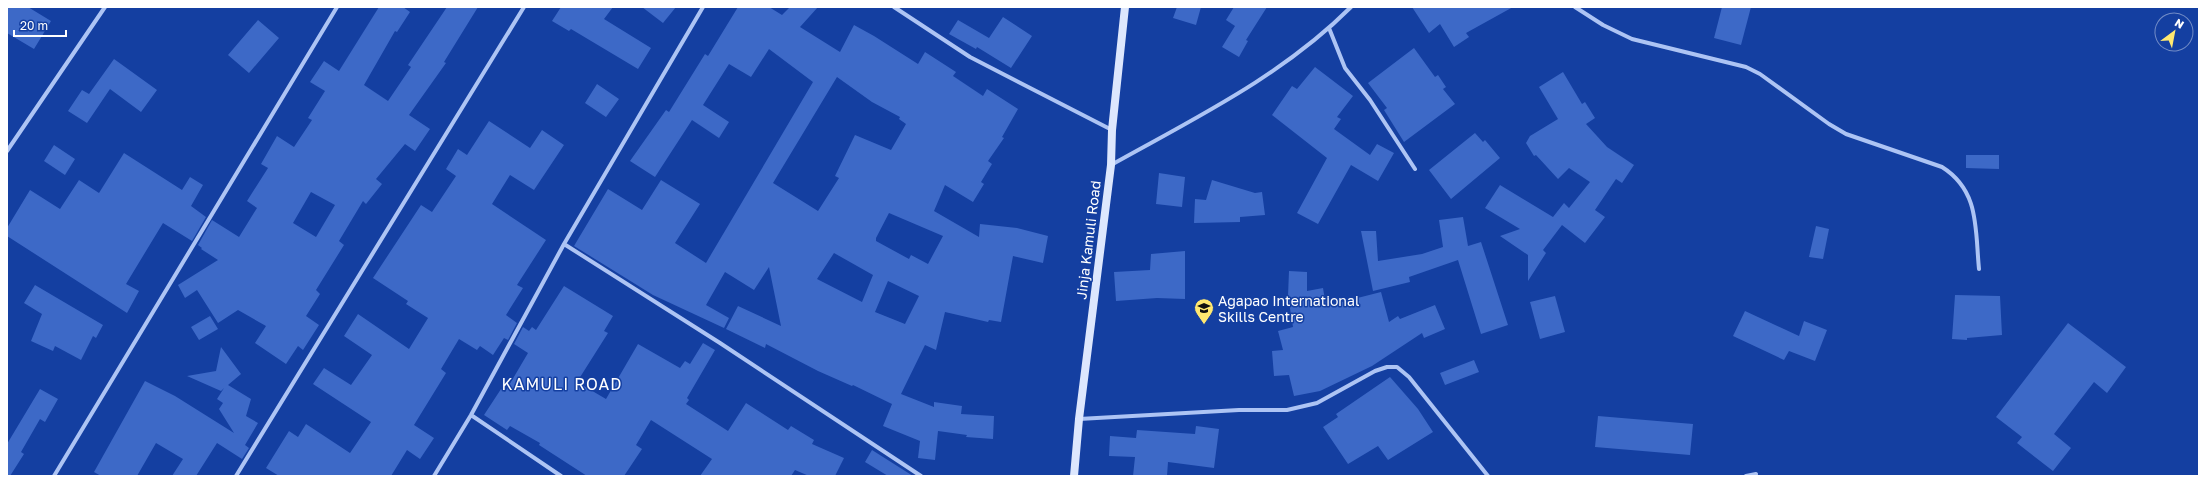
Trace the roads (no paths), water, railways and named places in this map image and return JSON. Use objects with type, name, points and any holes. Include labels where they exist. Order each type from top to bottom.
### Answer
[{"type":"main road","name":"Jinja Kamuli Road","points":[[1074,476],[1079,419],[1110,165],[1112,130],[1125,7]]},
{"type":"street","points":[[7,152],[104,7]]},
{"type":"street","points":[[54,476],[337,7]]},
{"type":"street","points":[[236,476],[524,7]]},
{"type":"street","points":[[434,476],[471,415],[564,244],[703,7]]},
{"type":"street","points":[[894,7],[970,57],[1112,130]]},
{"type":"street","points":[[1110,165],[1261,80],[1330,28],[1351,7]]},
{"type":"street","points":[[1575,7],[1603,25],[1632,39],[1746,66],[1760,74],[1829,124],[1846,134],[1942,167],[1951,173],[1964,186],[1972,203],[1979,269]]},
{"type":"street","points":[[1330,28],[1345,68],[1370,100],[1416,169]]},
{"type":"street","points":[[564,244],[720,342],[921,476]]},
{"type":"street","points":[[1079,419],[1239,410],[1287,410],[1317,403],[1374,371],[1387,367],[1397,368],[1409,377],[1488,476]]},
{"type":"street","points":[[471,415],[561,476]]},
{"type":"street","points":[[1746,476],[1756,474]]},
{"type":"place","name":"Agapao International Skills Centre","points":[[1204,325]]},
{"type":"district","name":"KAMULI ROAD","points":[[562,384]]}]
